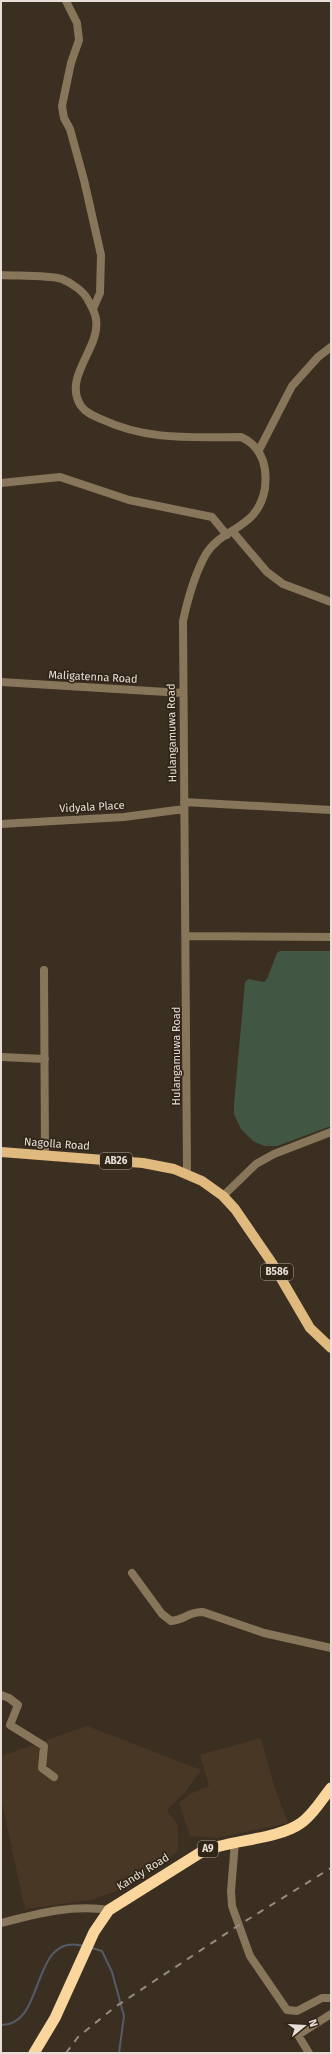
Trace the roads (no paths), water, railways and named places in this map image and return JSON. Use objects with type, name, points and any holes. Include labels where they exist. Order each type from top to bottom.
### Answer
[{"type":"highway","name":"Kandy Road","points":[[34,2053],[54,2018],[94,1932],[109,1910],[192,1857],[214,1847],[274,1835],[294,1828],[306,1819],[331,1788]]},
{"type":"main road","name":"Nagolla Road","points":[[1,1152],[143,1163],[187,1173],[202,1181],[223,1196]]},
{"type":"main road","name":"B586","points":[[223,1196],[235,1209],[261,1245],[310,1328],[331,1348]]},
{"type":"street","points":[[66,1],[77,23],[79,40],[71,63],[62,106],[64,118],[70,130],[84,180],[101,255],[100,293],[93,309]]},
{"type":"street","points":[[1,275],[61,279],[76,287],[87,298],[93,309],[96,320],[94,338],[81,366],[77,386],[77,395],[81,406],[89,414],[120,428],[154,436],[242,438],[249,440],[259,450],[292,386],[318,357],[331,347]]},
{"type":"street","name":"Hulangamuwa Road","points":[[187,1173],[183,621],[190,591],[206,554],[213,546],[253,517],[263,498],[266,483],[265,467],[259,450]]},
{"type":"street","points":[[1,483],[60,477],[129,500],[212,517],[267,572],[283,584],[331,602]]},
{"type":"street","name":"Maligatenna Road","points":[[1,682],[183,693]]},
{"type":"street","name":"Vidyala Place","points":[[1,824],[124,817],[184,806],[331,810]]},
{"type":"street","points":[[186,936],[331,937]]},
{"type":"street","points":[[44,970],[44,1156]]},
{"type":"street","points":[[1,1057],[45,1059]]},
{"type":"street","points":[[223,1196],[256,1164],[274,1154],[331,1132]]},
{"type":"street","points":[[132,1573],[162,1614],[171,1621],[181,1620],[192,1612],[203,1612],[264,1634],[331,1648]]},
{"type":"street","points":[[1,1695],[9,1698],[18,1705],[10,1725],[44,1746],[42,1768],[54,1778]]},
{"type":"street","points":[[235,1842],[231,1900],[250,1956],[287,2010],[297,2011],[322,1998],[331,1998]]},
{"type":"street","points":[[1,1923],[46,1912],[76,1908],[109,1910]]},
{"type":"street","points":[[309,2053],[298,2035],[331,2014]]},
{"type":"waterway","points":[[1,2025],[16,2021],[26,2011],[46,1965],[54,1952],[67,1945],[84,1946]]},
{"type":"waterway","points":[[92,1948],[102,1951],[112,1972],[124,2016],[119,2053]]},
{"type":"railway","points":[[66,2053],[78,2037],[115,2007],[239,1925],[331,1868]]}]
